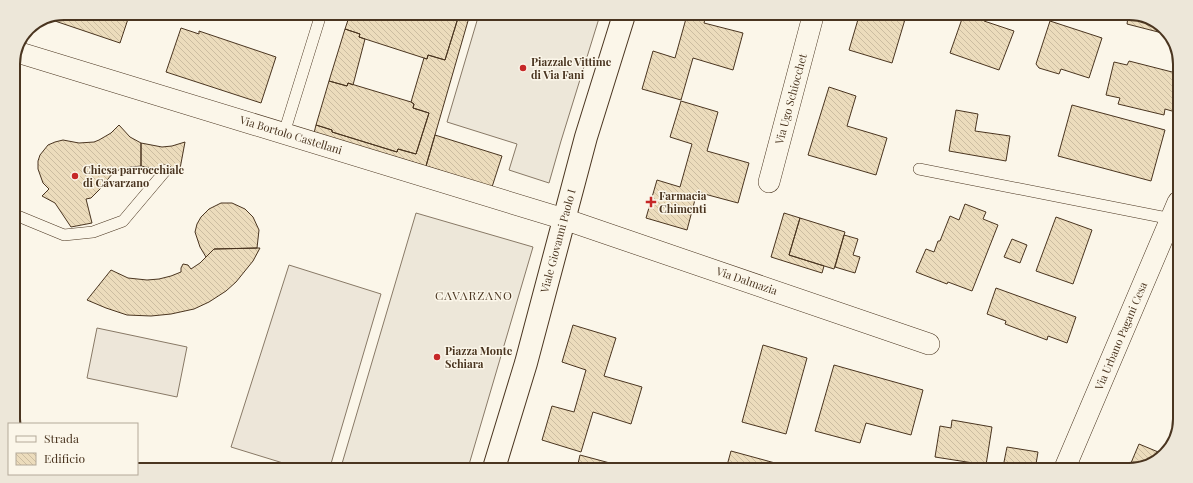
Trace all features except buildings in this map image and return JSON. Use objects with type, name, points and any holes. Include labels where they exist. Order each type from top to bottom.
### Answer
[{"type":"street","name":"Viale Giovanni Paolo I","points":[[496,463],[526,362],[586,137],[622,20]]},
{"type":"street","name":"Via Ugo Schiocchet","points":[[769,182],[811,20]]},
{"type":"street","name":"Via Bortolo Castellani","points":[[22,53],[564,219]]},
{"type":"street","name":"Via Urbano Pagani Cesa","points":[[1067,463],[1173,215]]},
{"type":"street","name":"Via Dalmazia","points":[[564,219],[929,344]]},
{"type":"lane","points":[[284,133],[319,20]]},
{"type":"lane","points":[[919,169],[1173,210]]},
{"type":"lane","points":[[20,217],[64,235],[93,232],[123,221],[166,170]]},
{"type":"shaded area","name":"Piazzale Vittime di Via Fani","points":[[477,20],[598,20],[549,183],[509,170],[517,144],[447,122]]},
{"type":"shaded area","name":"Piazza Monte Schiara","points":[[416,213],[533,247],[469,463],[342,463]]},
{"type":"shaded area","points":[[289,265],[381,294],[331,463],[283,463],[231,447]]},
{"type":"shaded area","points":[[97,328],[187,347],[177,397],[87,378]]},
{"type":"place","name":"Piazzale Vittime di Via Fani","points":[[523,68]]},
{"type":"place","name":"Chiesa parrocchiale di Cavarzano","points":[[75,176]]},
{"type":"place","name":"Farmacia Chimenti","points":[[651,202]]},
{"type":"place","name":"Piazza Monte Schiara","points":[[437,357]]},
{"type":"district","name":"CAVARZANO","points":[[474,296]]}]
